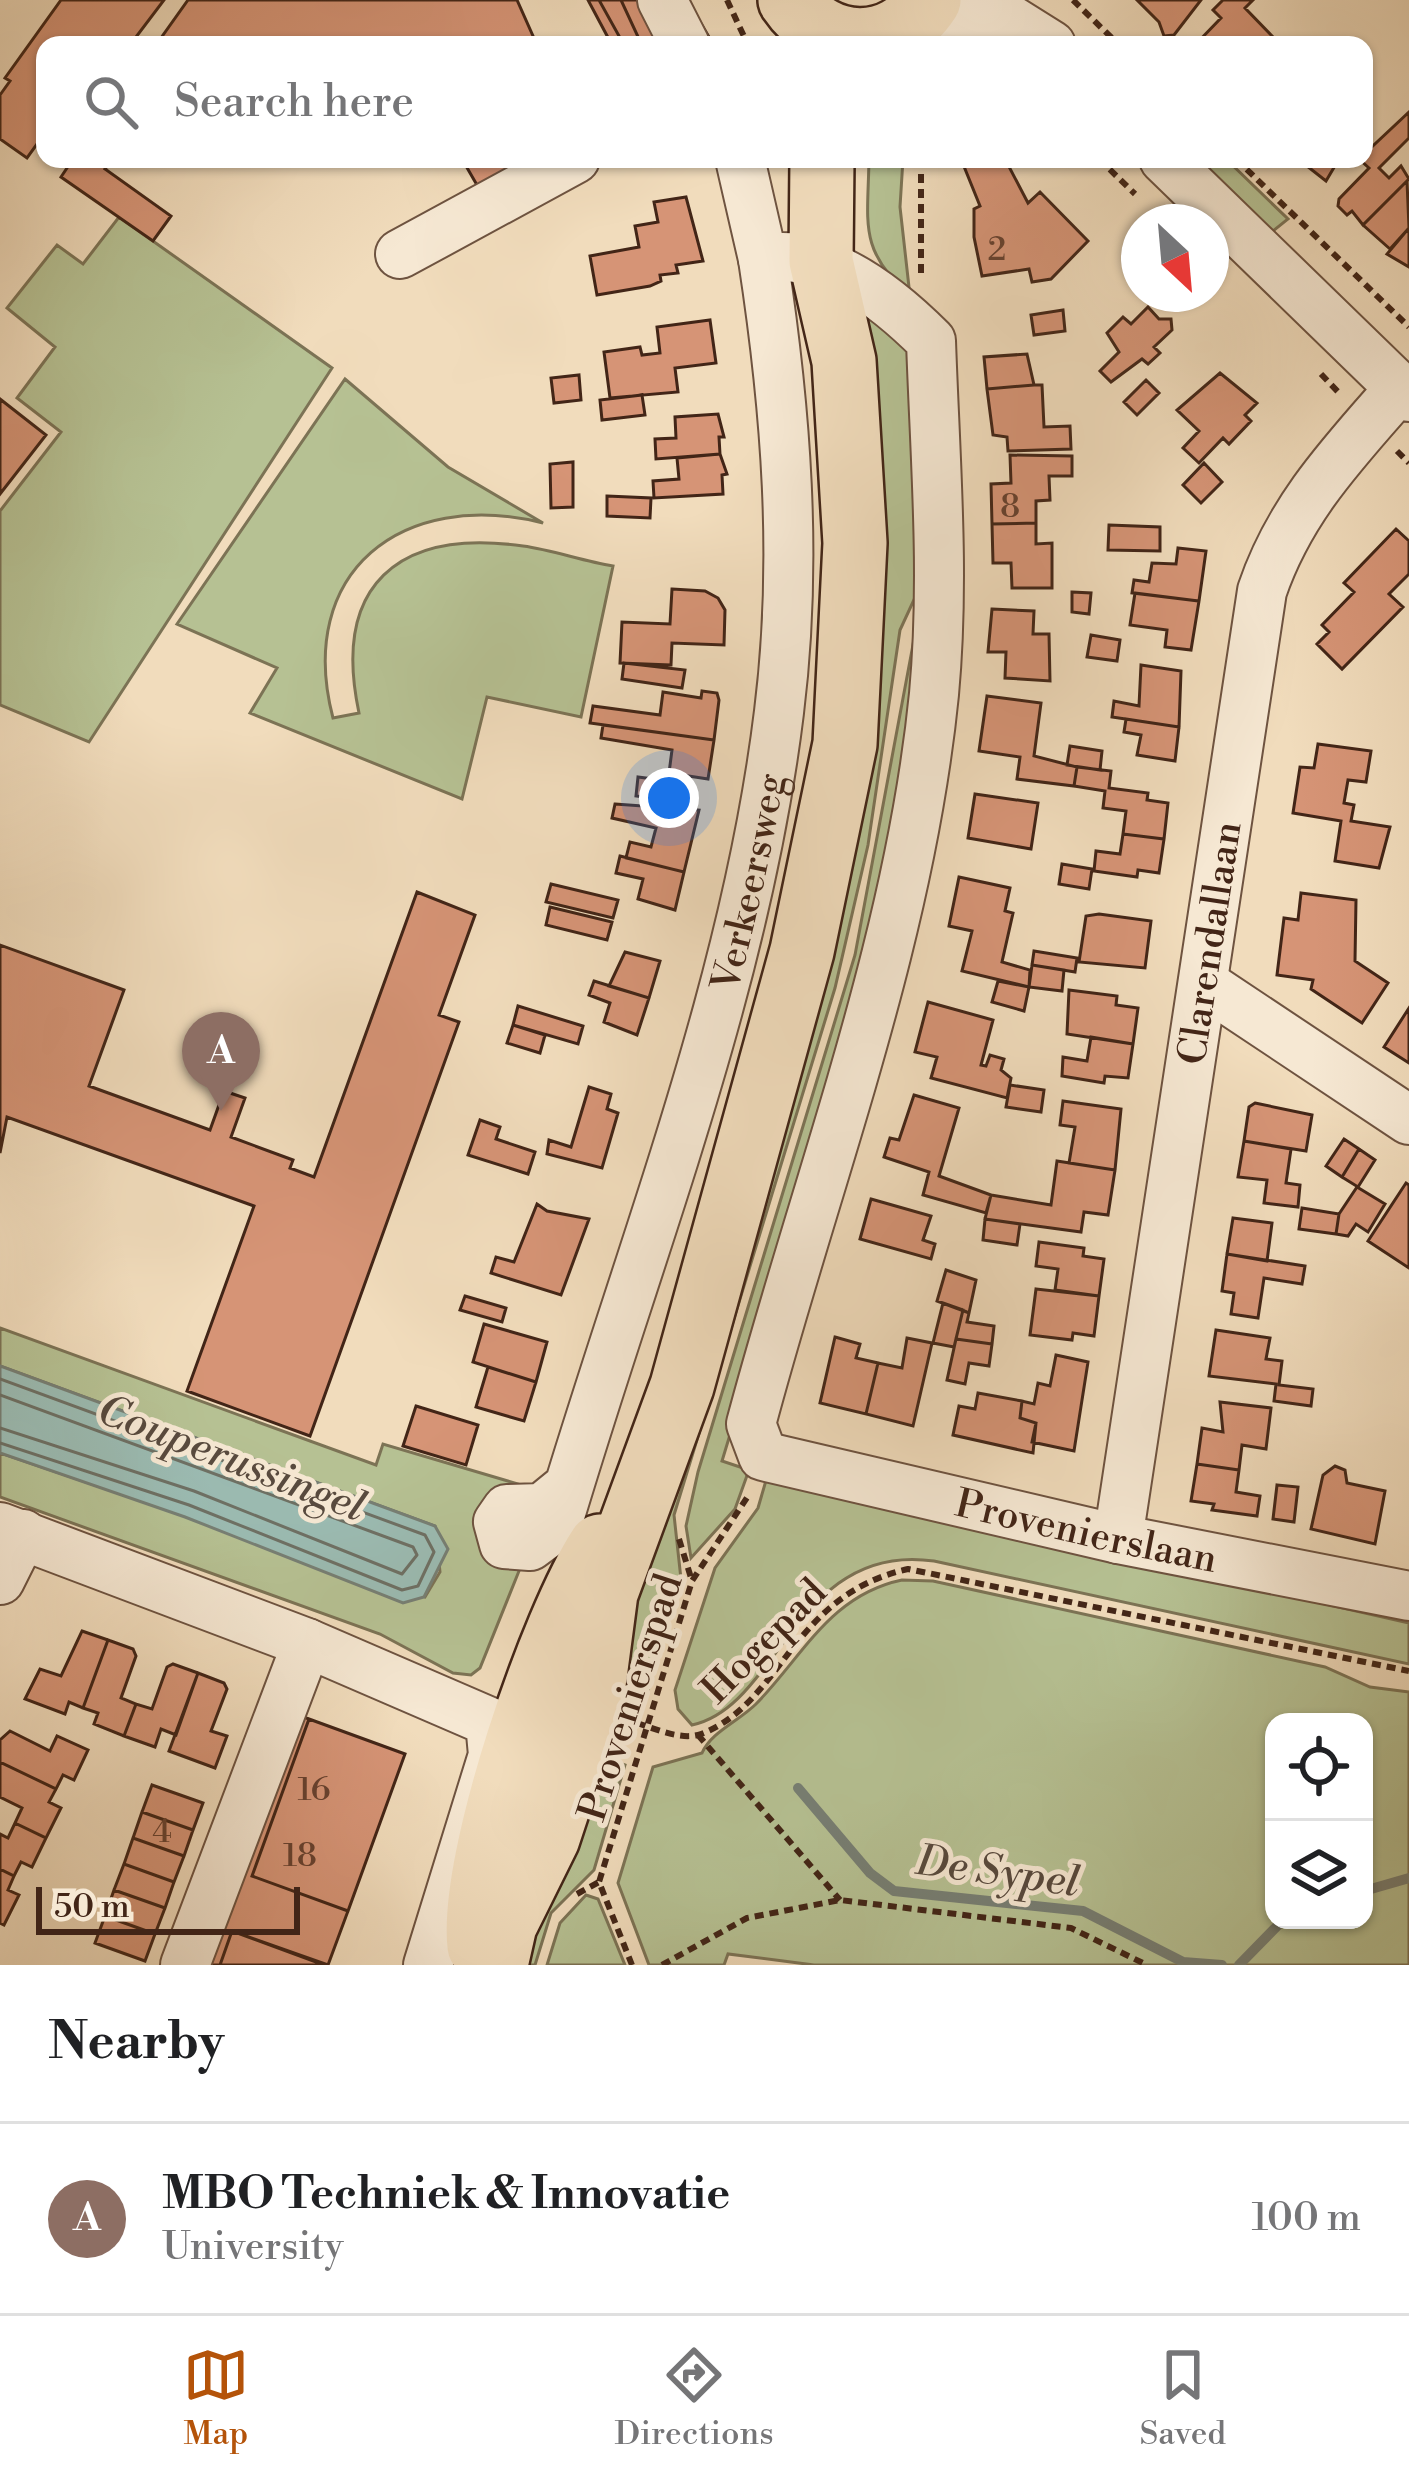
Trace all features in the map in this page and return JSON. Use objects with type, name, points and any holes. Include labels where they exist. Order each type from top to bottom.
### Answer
[{"type":"main road","name":"Verkeersweg","points":[[496,1965],[505,1925],[560,1807],[598,1680],[606,1592],[682,1386],[802,951],[845,744],[855,543],[844,361],[813,268],[820,168]]},
{"type":"main road","name":"Verkeersweg","points":[[813,268],[854,168]]},
{"type":"main road","name":"Verkeersweg","points":[[481,1965],[478,1934],[484,1867],[556,1623],[591,1559],[647,1482]]},
{"type":"street","points":[[662,0],[680,36]]},
{"type":"street","points":[[875,22],[942,36]]},
{"type":"street","points":[[875,22],[982,36]]},
{"type":"street","points":[[400,254],[558,168]]},
{"type":"street","name":"Verkeersweg","points":[[568,1486],[727,973],[771,770],[786,633],[789,518],[784,410],[813,268],[746,168]]},
{"type":"street","points":[[1172,168],[1393,402]]},
{"type":"street","points":[[763,1456],[751,1424],[894,926],[928,747],[940,621],[931,341],[813,268]]},
{"type":"street","name":"Clarendallaan","points":[[1118,1539],[1262,591],[1294,516],[1326,470],[1393,402]]},
{"type":"street","points":[[1203,983],[1409,1120]]},
{"type":"street","name":"Provenierslaan","points":[[763,1456],[1118,1539],[1409,1595]]},
{"type":"street","points":[[0,1580],[12,1531],[307,1643],[490,1722],[493,1755],[428,1965]]},
{"type":"street","points":[[185,1965],[307,1643]]},
{"type":"path","points":[[727,0],[744,36]]},
{"type":"path","points":[[1073,0],[1110,36]]},
{"type":"path","points":[[921,168],[922,282],[931,341]]},
{"type":"path","points":[[1245,168],[1409,327]]},
{"type":"path","points":[[1320,374],[1393,402],[1409,463]]},
{"type":"path","name":"Provenierspad","points":[[632,1965],[599,1882],[692,1581],[706,1552],[748,1499],[763,1456]]},
{"type":"path","name":"Hogepad","points":[[646,1726],[698,1735],[740,1706],[836,1600],[862,1583],[908,1569],[1409,1671]]},
{"type":"path","points":[[698,1735],[840,1900]]},
{"type":"path","points":[[662,1965],[747,1918],[840,1900],[1071,1928],[1147,1965]]},
{"type":"green space","points":[[869,168],[902,168],[900,207],[910,296],[874,250],[868,219]]},
{"type":"green space","points":[[1202,168],[1235,168],[1288,219],[1268,235]]},
{"type":"green space","points":[[119,217],[332,368],[89,742],[0,705],[0,511],[61,432],[17,398],[55,347],[7,308],[57,245],[83,264]]},
{"type":"green space","points":[[868,313],[915,354],[925,576],[900,630],[868,845],[835,988],[674,1515],[681,1579],[647,1693],[623,1706],[609,1679],[760,1186],[868,360]]},
{"type":"green space","points":[[345,379],[448,467],[543,523],[492,515],[445,518],[405,531],[371,553],[346,583],[330,621],[325,666],[333,718],[359,713],[353,669],[356,631],[366,600],[384,575],[409,557],[440,547],[479,543],[534,548],[613,566],[581,717],[487,697],[462,799],[250,713],[277,668],[177,624]]},
{"type":"green space","points":[[918,618],[923,650],[853,1029],[722,1461],[749,1470],[735,1509],[691,1558],[686,1526],[698,1472],[855,955]]},
{"type":"green space","points":[[0,1328],[376,1465],[383,1444],[525,1486],[519,1571],[480,1668],[471,1675],[453,1673],[380,1634],[0,1497],[0,1453],[425,1597],[440,1572],[435,1526],[0,1366]]},
{"type":"green space","points":[[767,1477],[1409,1623],[1409,1664],[934,1561],[888,1562],[850,1576],[820,1599],[747,1689],[722,1712],[692,1725],[678,1709],[675,1690],[715,1568],[758,1508]]},
{"type":"green space","points":[[902,1580],[933,1581],[1325,1667],[1370,1687],[1409,1692],[1409,1965],[814,1965],[728,1954],[724,1965],[649,1965],[618,1883],[653,1767],[702,1753],[756,1704],[820,1630],[855,1599]]},
{"type":"green space","points":[[611,1734],[619,1746],[616,1762],[625,1765],[594,1870],[551,1913],[535,1965],[510,1965]]},
{"type":"green space","points":[[586,1895],[598,1899],[625,1965],[547,1965],[560,1923]]},
{"type":"water","name":"Couperussingel","points":[[0,1366],[435,1526],[448,1549],[424,1597],[403,1603],[185,1517],[0,1453]]},
{"type":"building","points":[[61,0],[164,0],[137,36],[36,36],[36,146],[27,158],[0,139],[0,95],[10,81],[5,78]]},
{"type":"building","points":[[188,0],[517,0],[533,36],[162,36]]},
{"type":"building","points":[[588,0],[621,0],[638,36],[607,36]]},
{"type":"building","points":[[599,0],[687,0],[708,36],[619,36]]},
{"type":"building","points":[[1137,0],[1201,0],[1174,35],[1164,36],[1159,22]]},
{"type":"building","points":[[1223,0],[1253,0],[1245,8],[1272,36],[1204,36],[1221,18],[1213,10]]},
{"type":"building","points":[[1409,112],[1409,138],[1379,168],[1389,178],[1401,166],[1409,179],[1363,225],[1352,211],[1347,215],[1338,206],[1339,199],[1373,168],[1373,146]]},
{"type":"building","points":[[67,168],[106,168],[171,216],[153,241],[61,177]]},
{"type":"building","points":[[467,168],[526,168],[481,192]]},
{"type":"building","points":[[965,168],[1010,168],[1028,203],[1040,192],[1088,241],[1051,279],[1032,282],[1029,269],[982,276],[974,237],[974,209],[980,206]]},
{"type":"building","points":[[1309,168],[1334,168],[1326,181]]},
{"type":"building","points":[[1407,181],[1409,228],[1390,249],[1363,225]]},
{"type":"building","points":[[686,197],[703,261],[676,265],[678,273],[660,275],[661,281],[650,286],[597,295],[590,256],[639,247],[635,226],[658,222],[654,202]]},
{"type":"building","points":[[1409,228],[1409,267],[1387,254]]},
{"type":"building","points":[[1063,310],[1065,331],[1034,335],[1031,315]]},
{"type":"building","points":[[1143,312],[1153,312],[1159,319],[1171,319],[1172,330],[1154,347],[1160,353],[1148,364],[1142,359],[1111,382],[1100,371],[1119,352],[1107,333],[1123,317],[1131,324]]},
{"type":"building","points":[[710,320],[716,363],[675,368],[678,392],[610,398],[604,352],[640,347],[642,355],[660,353],[657,327]]},
{"type":"building","points":[[1027,354],[1034,385],[987,389],[984,357]]},
{"type":"building","points":[[1220,373],[1257,403],[1245,415],[1251,421],[1229,444],[1223,438],[1199,463],[1183,448],[1199,431],[1177,410]]},
{"type":"building","points":[[579,375],[581,400],[554,403],[551,378]]},
{"type":"building","points":[[1146,380],[1159,393],[1137,415],[1124,402]]},
{"type":"building","points":[[1042,385],[1044,427],[1070,426],[1071,449],[1008,451],[1007,437],[993,435],[987,389]]},
{"type":"building","points":[[642,395],[645,415],[602,420],[600,400]]},
{"type":"building","points":[[0,399],[46,435],[0,494]]},
{"type":"building","points":[[718,414],[724,437],[719,437],[720,454],[656,459],[655,439],[676,438],[675,417]]},
{"type":"building","points":[[720,454],[727,474],[722,475],[723,494],[654,498],[653,481],[679,479],[677,458]]},
{"type":"building","points":[[1010,455],[1072,456],[1072,476],[1049,476],[1050,500],[1036,501],[1036,523],[992,524],[991,484],[1011,483]]},
{"type":"building","points":[[573,462],[573,507],[551,508],[550,464]]},
{"type":"building","points":[[1204,463],[1222,482],[1201,503],[1183,485]]},
{"type":"building","points":[[607,496],[651,498],[650,518],[607,516]]},
{"type":"building","points":[[1036,523],[1036,544],[1052,543],[1052,588],[1012,588],[1011,563],[993,563],[992,524]]},
{"type":"building","points":[[1109,525],[1160,527],[1160,551],[1108,550]]},
{"type":"building","points":[[1396,529],[1409,541],[1409,574],[1389,594],[1403,607],[1342,669],[1317,644],[1329,632],[1322,625],[1354,592],[1344,583]]},
{"type":"building","points":[[1178,548],[1206,551],[1199,601],[1132,593],[1134,580],[1149,582],[1152,563],[1176,564]]},
{"type":"building","points":[[672,589],[705,591],[718,598],[725,610],[724,645],[672,643],[671,665],[620,663],[622,622],[670,624]]},
{"type":"building","points":[[1072,592],[1091,593],[1089,614],[1072,612]]},
{"type":"building","points":[[1135,593],[1199,601],[1191,650],[1165,647],[1167,630],[1130,625]]},
{"type":"building","points":[[992,609],[1034,611],[1033,634],[1049,634],[1050,681],[1005,678],[1006,652],[988,652]]},
{"type":"building","points":[[1091,635],[1120,640],[1117,661],[1087,657]]},
{"type":"building","points":[[624,663],[685,670],[682,688],[622,679]]},
{"type":"building","points":[[1141,665],[1181,671],[1179,727],[1112,717],[1114,701],[1139,706]]},
{"type":"building","points":[[702,691],[717,693],[719,700],[714,740],[590,723],[593,706],[660,715],[663,692],[701,698]]},
{"type":"building","points":[[987,696],[1041,703],[1034,756],[1077,767],[1074,786],[1017,779],[1020,757],[979,751]]},
{"type":"building","points":[[1126,719],[1179,727],[1175,761],[1137,755],[1141,735],[1124,732]]},
{"type":"building","points":[[603,725],[714,740],[708,779],[669,773],[672,750],[601,738]]},
{"type":"building","points":[[1318,744],[1371,751],[1366,782],[1348,780],[1344,803],[1354,805],[1351,821],[1390,827],[1379,868],[1335,861],[1341,821],[1293,813],[1300,767],[1314,768]]},
{"type":"building","points":[[1070,746],[1102,751],[1100,770],[1067,765]]},
{"type":"building","points":[[1077,767],[1111,771],[1109,788],[1148,793],[1147,800],[1168,803],[1164,839],[1123,834],[1126,811],[1103,808],[1105,791],[1074,786]]},
{"type":"building","points":[[638,777],[670,781],[668,800],[636,796]]},
{"type":"building","points":[[975,794],[1038,803],[1031,849],[968,838]]},
{"type":"building","points":[[615,804],[699,810],[684,872],[626,858],[630,842],[651,847],[656,828],[612,818]]},
{"type":"building","points":[[1123,834],[1164,839],[1159,873],[1138,870],[1137,877],[1094,871],[1096,851],[1120,854]]},
{"type":"building","points":[[620,856],[684,872],[675,910],[638,899],[643,879],[616,873]]},
{"type":"building","points":[[1062,864],[1092,869],[1089,889],[1059,884]]},
{"type":"building","points":[[959,877],[1010,888],[1005,911],[1013,913],[1002,962],[1030,970],[1029,987],[962,971],[972,931],[949,926]]},
{"type":"building","points":[[551,884],[618,900],[613,918],[546,902]]},
{"type":"building","points":[[417,892],[475,915],[439,1015],[459,1022],[310,1436],[187,1391],[254,1206],[7,1117],[0,1153],[0,945],[124,990],[89,1086],[210,1130],[224,1091],[245,1098],[231,1137],[293,1160],[290,1168],[314,1177]]},
{"type":"building","points":[[1301,893],[1356,900],[1355,961],[1388,983],[1362,1023],[1311,989],[1313,980],[1277,975],[1284,918],[1298,920]]},
{"type":"building","points":[[550,907],[612,922],[607,940],[546,925]]},
{"type":"building","points":[[1086,916],[1151,921],[1145,968],[1079,962]]},
{"type":"building","points":[[1034,951],[1077,958],[1075,972],[1032,965]]},
{"type":"building","points":[[625,952],[660,961],[649,998],[609,986]]},
{"type":"building","points":[[1032,965],[1064,970],[1062,991],[1029,987]]},
{"type":"building","points":[[594,981],[649,998],[637,1035],[604,1022],[610,1003],[589,995]]},
{"type":"building","points":[[998,981],[1029,987],[1024,1011],[992,1002]]},
{"type":"building","points":[[1069,990],[1117,996],[1116,1005],[1138,1008],[1133,1044],[1067,1034]]},
{"type":"building","points":[[928,1002],[993,1020],[981,1065],[986,1066],[990,1055],[1004,1059],[1001,1070],[1011,1078],[1007,1098],[931,1078],[937,1057],[915,1052]]},
{"type":"building","points":[[518,1006],[583,1026],[578,1044],[513,1025]]},
{"type":"building","points":[[1409,1008],[1409,1063],[1384,1047]]},
{"type":"building","points":[[513,1025],[545,1035],[540,1053],[507,1043]]},
{"type":"building","points":[[1091,1037],[1133,1044],[1128,1078],[1105,1076],[1104,1083],[1062,1076],[1063,1057],[1087,1061]]},
{"type":"building","points":[[1010,1085],[1044,1090],[1041,1112],[1006,1107]]},
{"type":"building","points":[[589,1087],[611,1094],[607,1109],[618,1113],[602,1168],[547,1154],[549,1140],[571,1147]]},
{"type":"building","points":[[914,1095],[959,1108],[939,1176],[991,1195],[986,1213],[923,1195],[929,1172],[884,1157],[890,1138],[899,1140]]},
{"type":"building","points":[[1063,1101],[1121,1109],[1115,1170],[1069,1163],[1075,1127],[1060,1125]]},
{"type":"building","points":[[1255,1103],[1312,1115],[1306,1151],[1244,1141],[1249,1107]]},
{"type":"building","points":[[480,1120],[500,1127],[496,1139],[535,1152],[528,1174],[468,1155]]},
{"type":"building","points":[[1344,1139],[1359,1149],[1342,1177],[1326,1166]]},
{"type":"building","points":[[1244,1141],[1291,1149],[1286,1183],[1300,1185],[1298,1207],[1264,1203],[1267,1180],[1238,1177]]},
{"type":"building","points":[[1359,1149],[1375,1160],[1358,1187],[1342,1177]]},
{"type":"building","points":[[1057,1161],[1115,1170],[1108,1215],[1084,1212],[1081,1232],[985,1219],[991,1195],[1051,1205]]},
{"type":"building","points":[[1406,1183],[1409,1185],[1409,1268],[1368,1241]]},
{"type":"building","points":[[1357,1187],[1385,1204],[1368,1232],[1356,1224],[1348,1236],[1336,1234],[1339,1214]]},
{"type":"building","points":[[871,1199],[931,1216],[923,1240],[935,1244],[931,1259],[860,1239]]},
{"type":"building","points":[[537,1204],[547,1211],[589,1219],[561,1295],[491,1273],[496,1257],[514,1262]]},
{"type":"building","points":[[1302,1208],[1339,1214],[1336,1234],[1299,1229]]},
{"type":"building","points":[[1233,1218],[1272,1223],[1267,1261],[1227,1254]]},
{"type":"building","points":[[985,1219],[1020,1224],[1017,1245],[983,1240]]},
{"type":"building","points":[[1039,1242],[1084,1248],[1083,1256],[1104,1259],[1099,1296],[1055,1290],[1058,1269],[1036,1266]]},
{"type":"building","points":[[1227,1254],[1305,1266],[1302,1284],[1264,1278],[1258,1318],[1231,1314],[1234,1293],[1222,1291]]},
{"type":"building","points":[[946,1270],[976,1280],[969,1313],[937,1301]]},
{"type":"building","points":[[1036,1289],[1099,1296],[1094,1336],[1073,1333],[1072,1340],[1030,1335]]},
{"type":"building","points":[[465,1296],[506,1308],[502,1322],[460,1310]]},
{"type":"building","points":[[943,1303],[963,1310],[954,1347],[933,1343]]},
{"type":"building","points":[[963,1310],[969,1313],[967,1322],[994,1326],[992,1344],[956,1339]]},
{"type":"building","points":[[484,1324],[547,1342],[536,1382],[473,1362]]},
{"type":"building","points":[[1216,1330],[1270,1338],[1266,1359],[1282,1361],[1279,1385],[1313,1389],[1311,1406],[1274,1401],[1276,1384],[1209,1376]]},
{"type":"building","points":[[835,1337],[860,1344],[856,1358],[878,1363],[866,1414],[820,1403]]},
{"type":"building","points":[[907,1338],[932,1343],[913,1426],[866,1414],[878,1363],[902,1368]]},
{"type":"building","points":[[956,1339],[992,1344],[989,1366],[969,1363],[965,1384],[947,1380]]},
{"type":"building","points":[[1056,1355],[1088,1362],[1074,1451],[1032,1442],[1036,1423],[1020,1418],[1022,1401],[1034,1404],[1038,1383],[1050,1386]]},
{"type":"building","points":[[488,1367],[536,1382],[524,1421],[476,1407]]},
{"type":"building","points":[[978,1393],[1022,1401],[1020,1418],[1036,1423],[1033,1453],[953,1435],[959,1406],[975,1409]]},
{"type":"building","points":[[1220,1402],[1271,1408],[1266,1449],[1242,1445],[1239,1470],[1197,1464],[1202,1428],[1223,1432]]},
{"type":"building","points":[[416,1406],[478,1425],[466,1465],[403,1446]]},
{"type":"building","points":[[1197,1464],[1239,1470],[1236,1492],[1260,1496],[1257,1516],[1212,1510],[1214,1504],[1191,1501]]},
{"type":"building","points":[[1335,1466],[1345,1470],[1347,1483],[1385,1491],[1375,1544],[1311,1529],[1323,1475]]},
{"type":"building","points":[[1277,1485],[1298,1487],[1294,1522],[1273,1519]]},
{"type":"building","points":[[82,1631],[108,1640],[83,1708],[69,1702],[65,1714],[25,1699],[40,1669],[61,1676]]},
{"type":"building","points":[[108,1640],[133,1649],[136,1656],[121,1698],[136,1704],[124,1736],[94,1724],[98,1713],[83,1708]]},
{"type":"building","points":[[173,1664],[198,1673],[176,1735],[161,1729],[155,1747],[124,1736],[136,1704],[152,1709],[167,1667]]},
{"type":"building","points":[[198,1673],[224,1683],[227,1689],[211,1731],[227,1736],[215,1768],[169,1751]]},
{"type":"building","points":[[294,1713],[309,1719],[252,1876],[348,1911],[328,1965],[232,1931],[220,1965],[203,1965]]},
{"type":"building","points":[[309,1719],[405,1754],[348,1911],[252,1876]]},
{"type":"building","points":[[10,1731],[50,1751],[57,1736],[88,1750],[74,1780],[63,1775],[56,1789],[0,1762],[0,1740]]},
{"type":"building","points":[[0,1762],[56,1789],[49,1802],[61,1808],[46,1838],[15,1823],[22,1808],[0,1797]]},
{"type":"building","points":[[152,1785],[203,1803],[193,1830],[142,1812]]},
{"type":"building","points":[[142,1812],[193,1830],[184,1856],[133,1838]]},
{"type":"building","points":[[15,1823],[46,1838],[32,1867],[21,1862],[14,1876],[0,1869],[0,1834],[8,1838]]},
{"type":"building","points":[[133,1838],[184,1856],[174,1882],[124,1864]]},
{"type":"building","points":[[124,1864],[174,1882],[165,1908],[114,1890]]},
{"type":"building","points":[[0,1869],[14,1876],[8,1890],[19,1895],[4,1925],[0,1923]]},
{"type":"building","points":[[114,1890],[165,1908],[155,1934],[105,1916]]},
{"type":"building","points":[[105,1916],[155,1934],[145,1961],[95,1943]]},
{"type":"building","points":[[232,1931],[324,1965],[220,1965]]},
{"type":"waterway","name":"De Sypel","points":[[798,1788],[870,1873],[894,1891],[1083,1911],[1183,1962],[1222,1965]]},
{"type":"waterway","name":"De Sypel","points":[[1373,1888],[1409,1878]]},
{"type":"waterway","name":"De Sypel","points":[[1239,1965],[1274,1929]]},
{"type":"place","name":"MBO Techniek & Innovatie","points":[[221,1111]]}]
